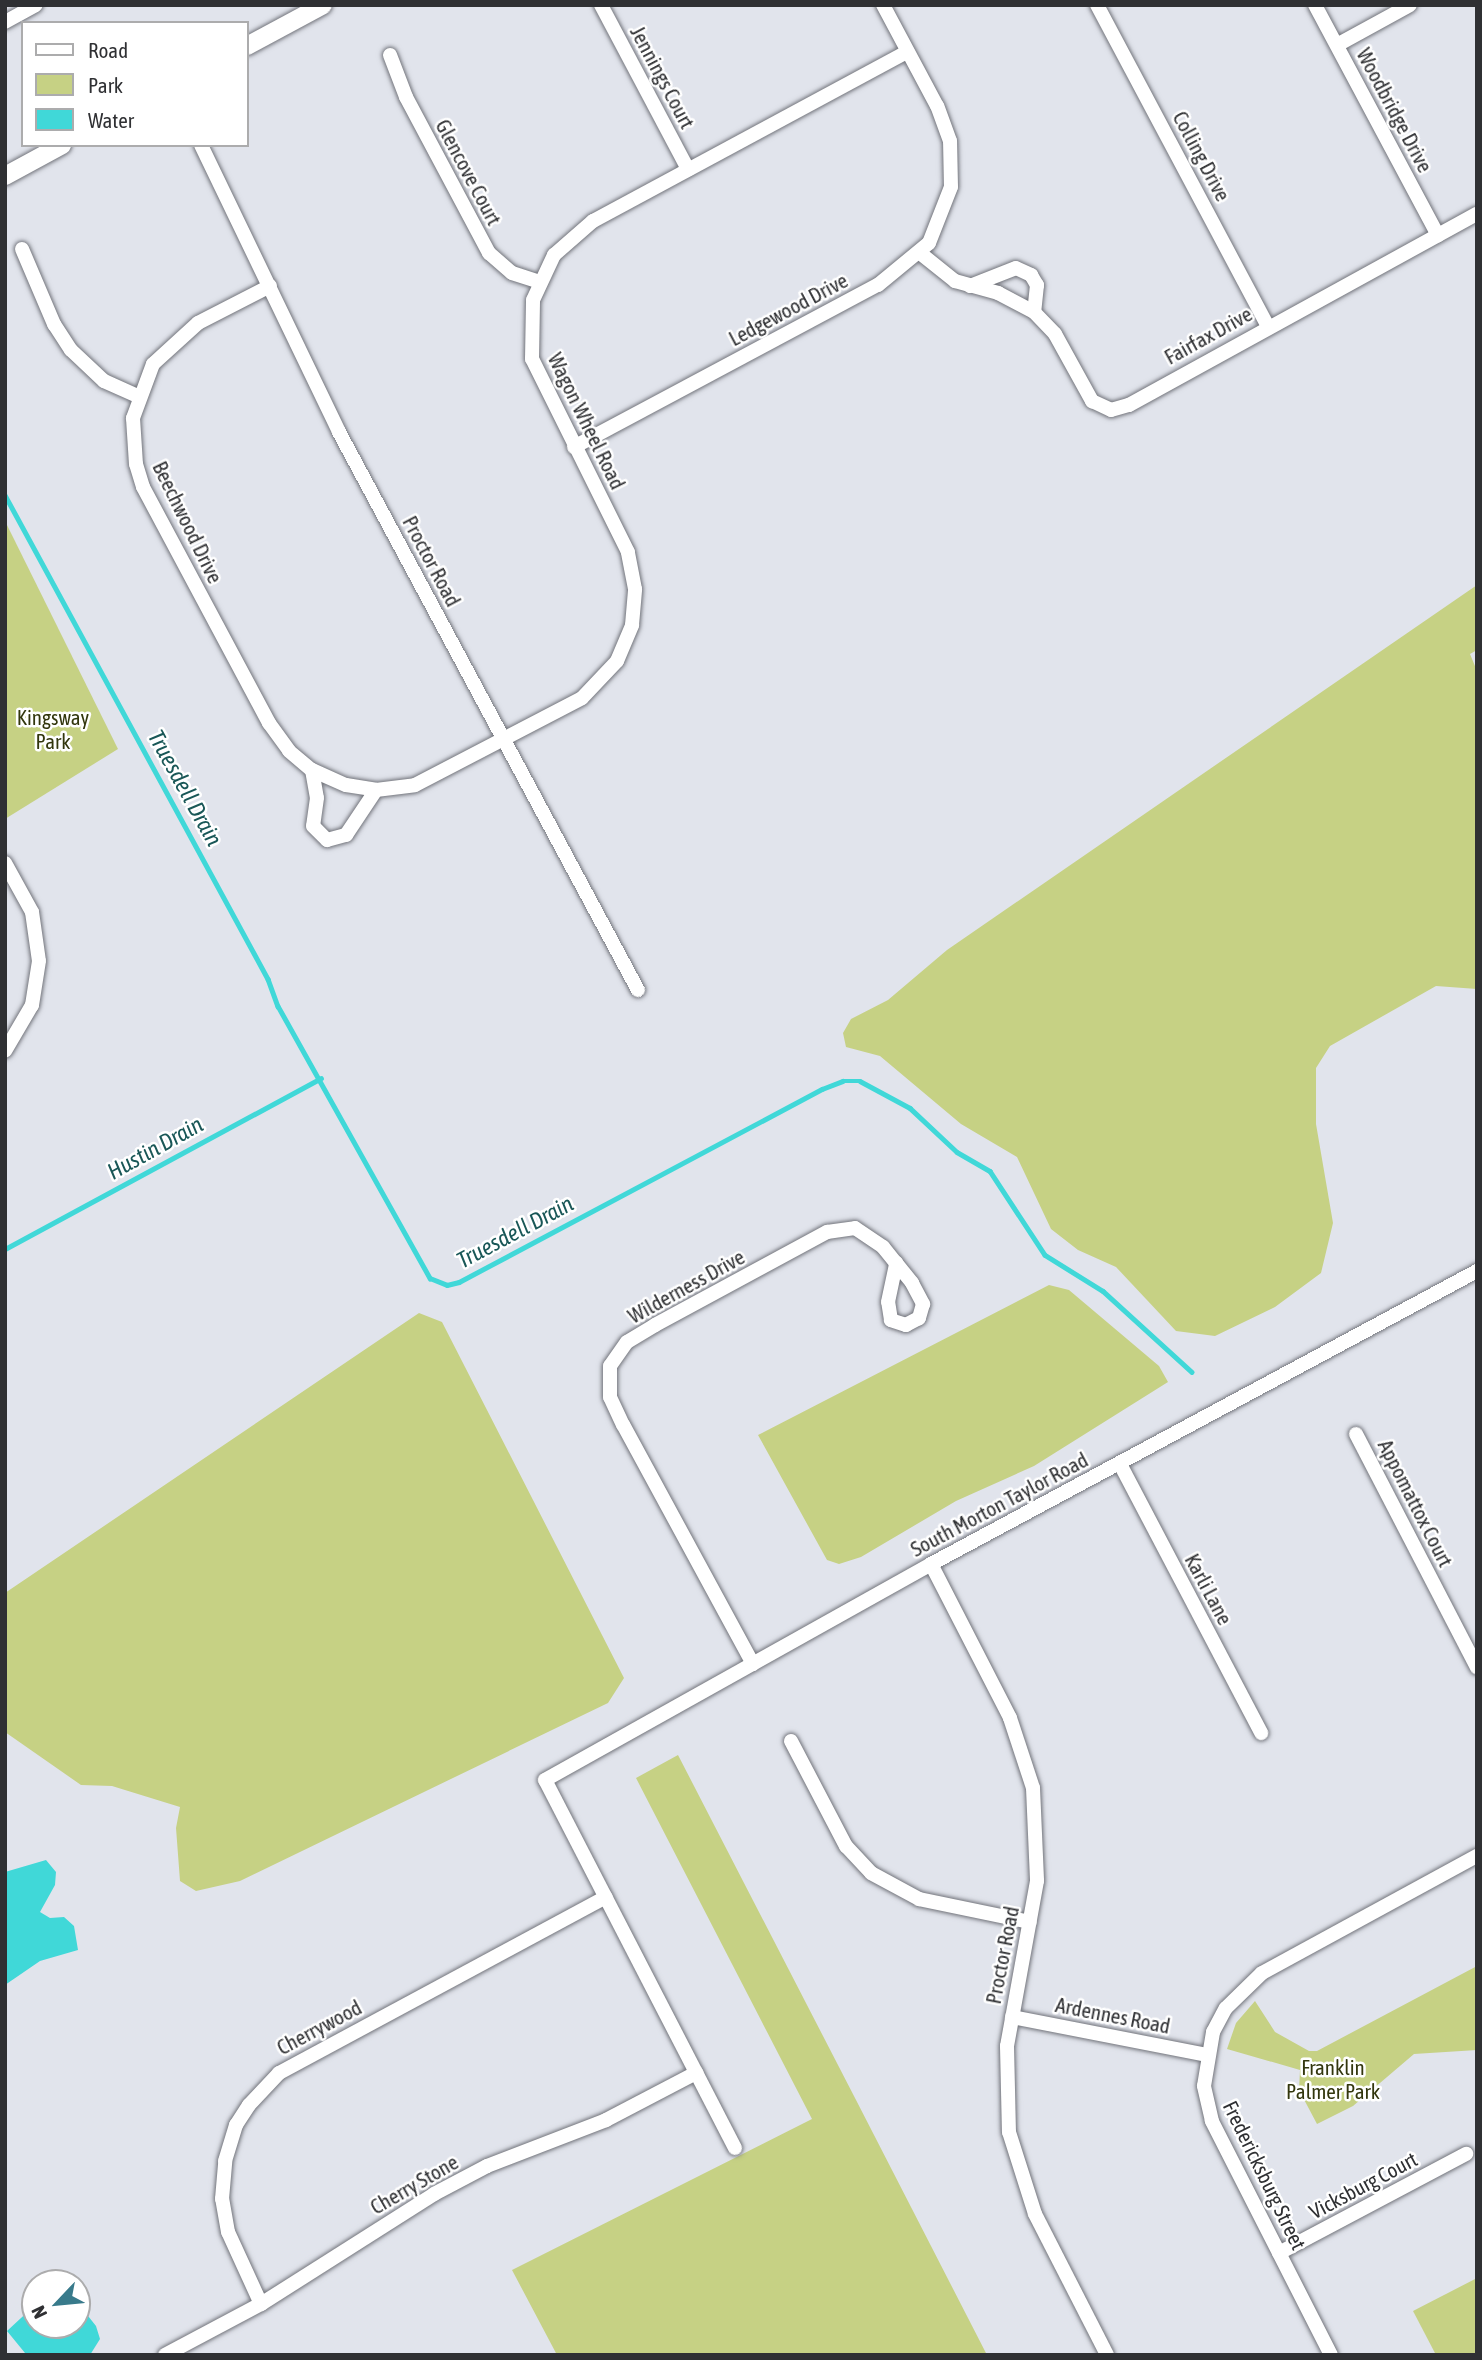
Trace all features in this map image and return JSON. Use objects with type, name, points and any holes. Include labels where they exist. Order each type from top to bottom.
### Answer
[{"type":"street","points":[[5,22],[36,5]]},
{"type":"street","points":[[248,46],[323,5]]},
{"type":"street","name":"Jennings Court","points":[[601,5],[688,169]]},
{"type":"street","points":[[883,5],[907,52]]},
{"type":"street","name":"Colling Drive","points":[[1097,5],[1268,326]]},
{"type":"street","name":"Woodbridge Drive","points":[[1315,5],[1438,235]]},
{"type":"street","points":[[1337,45],[1410,5]]},
{"type":"street","name":"Wagon Wheel Road","points":[[505,741],[593,690],[617,661],[632,625],[635,589],[628,552],[532,359],[529,318],[539,282],[554,255],[579,230],[907,52]]},
{"type":"street","name":"Ledgewood Drive","points":[[574,447],[878,285],[920,253],[946,210],[951,150],[943,119],[907,52]]},
{"type":"street","name":"Glencove Court","points":[[390,55],[406,97],[489,253],[512,274],[539,282]]},
{"type":"street","points":[[5,176],[58,147]]},
{"type":"street","name":"Proctor Road","points":[[202,147],[340,432],[638,990]]},
{"type":"street","name":"Fairfax Drive","points":[[920,253],[946,276],[998,293],[1034,312],[1055,334],[1092,401],[1111,410],[1125,407],[1268,326],[1477,215]]},
{"type":"street","points":[[22,249],[54,324],[71,350],[104,381],[138,396]]},
{"type":"street","points":[[970,286],[1016,268],[1031,275],[1037,285],[1034,312]]},
{"type":"street","name":"Beechwood Drive","points":[[270,286],[178,337],[153,364],[138,396],[132,440],[143,486],[269,723],[289,751],[312,770],[346,785],[376,790],[429,781],[505,741]]},
{"type":"street","points":[[312,770],[317,798],[313,826],[327,840],[346,835],[376,790]]},
{"type":"street","points":[[5,863],[32,912],[39,961],[29,1012],[5,1051]]},
{"type":"street","name":"Wilderness Drive","points":[[752,1664],[622,1425],[610,1397],[610,1366],[627,1342],[654,1325],[827,1233],[855,1228],[883,1247],[896,1263]]},
{"type":"street","name":"South Morton Taylor Road","points":[[607,1897],[545,1780],[931,1564],[1477,1271]]},
{"type":"street","name":"Appomattox Court","points":[[1356,1434],[1477,1667]]},
{"type":"street","name":"Karli Lane","points":[[1120,1464],[1261,1733]]},
{"type":"street","name":"Proctor Road","points":[[931,1564],[1010,1718],[1027,1767],[1038,1845],[1030,1922],[1012,2017],[1005,2081],[1014,2154],[1035,2214],[1107,2355]]},
{"type":"street","points":[[791,1741],[846,1846],[871,1874],[919,1899],[1030,1922]]},
{"type":"street","name":"Fredericksburg Street","points":[[1331,2355],[1212,2121],[1205,2086],[1207,2055],[1226,2008],[1262,1973],[1477,1856]]},
{"type":"street","points":[[607,1897],[735,2148]]},
{"type":"street","name":"Cherrywood","points":[[261,2304],[228,2232],[222,2199],[222,2179],[233,2135],[256,2097],[288,2068],[607,1897]]},
{"type":"street","name":"Ardennes Road","points":[[1012,2017],[1207,2055]]},
{"type":"street","name":"Cherry Stone","points":[[165,2355],[261,2304],[415,2204],[487,2166],[606,2120],[696,2073]]},
{"type":"street","name":"Vicksburg Court","points":[[1279,2253],[1466,2154]]},
{"type":"green space","name":"Kingsway Park","points":[[5,521],[118,749],[5,819]]},
{"type":"green space","points":[[1477,585],[1477,650],[1470,654],[1477,671],[1477,989],[1436,986],[1330,1046],[1316,1068],[1316,1124],[1333,1223],[1321,1273],[1275,1307],[1215,1336],[1176,1331],[1116,1267],[1078,1250],[1051,1229],[1017,1157],[961,1124],[880,1056],[846,1047],[843,1033],[851,1019],[888,1000],[947,950]]},
{"type":"green space","points":[[1049,1285],[1069,1290],[1159,1366],[1168,1382],[1034,1466],[956,1501],[861,1557],[839,1564],[827,1560],[758,1435]]},
{"type":"green space","points":[[419,1313],[442,1322],[624,1678],[608,1703],[240,1881],[196,1891],[180,1881],[176,1828],[180,1807],[112,1786],[81,1785],[5,1732],[5,1593]]},
{"type":"green space","points":[[678,1755],[987,2355],[557,2355],[512,2270],[812,2119],[636,1778]]},
{"type":"green space","name":"Franklin Palmer Park","points":[[1477,1966],[1477,2050],[1414,2054],[1353,2106],[1317,2124],[1299,2090],[1300,2070],[1227,2049],[1236,2023],[1255,2001],[1275,2032],[1309,2051],[1317,2051]]},
{"type":"green space","points":[[1477,2278],[1477,2355],[1436,2355],[1413,2311]]},
{"type":"water","points":[[46,1860],[56,1872],[55,1885],[40,1912],[50,1918],[64,1917],[74,1926],[78,1950],[40,1961],[5,1985],[5,1872]]},
{"type":"water","points":[[21,2318],[21,2339],[91,2339],[91,2320],[100,2339],[90,2355],[25,2353],[7,2331]]},
{"type":"waterway","name":"Truesdell Drain","points":[[5,495],[268,979],[278,1006],[430,1278],[447,1285],[459,1282],[822,1089],[843,1081],[860,1081],[910,1108],[957,1152],[990,1171],[1045,1255],[1103,1291],[1192,1372]]},
{"type":"waterway","name":"Hustin Drain","points":[[5,1249],[321,1078]]}]
